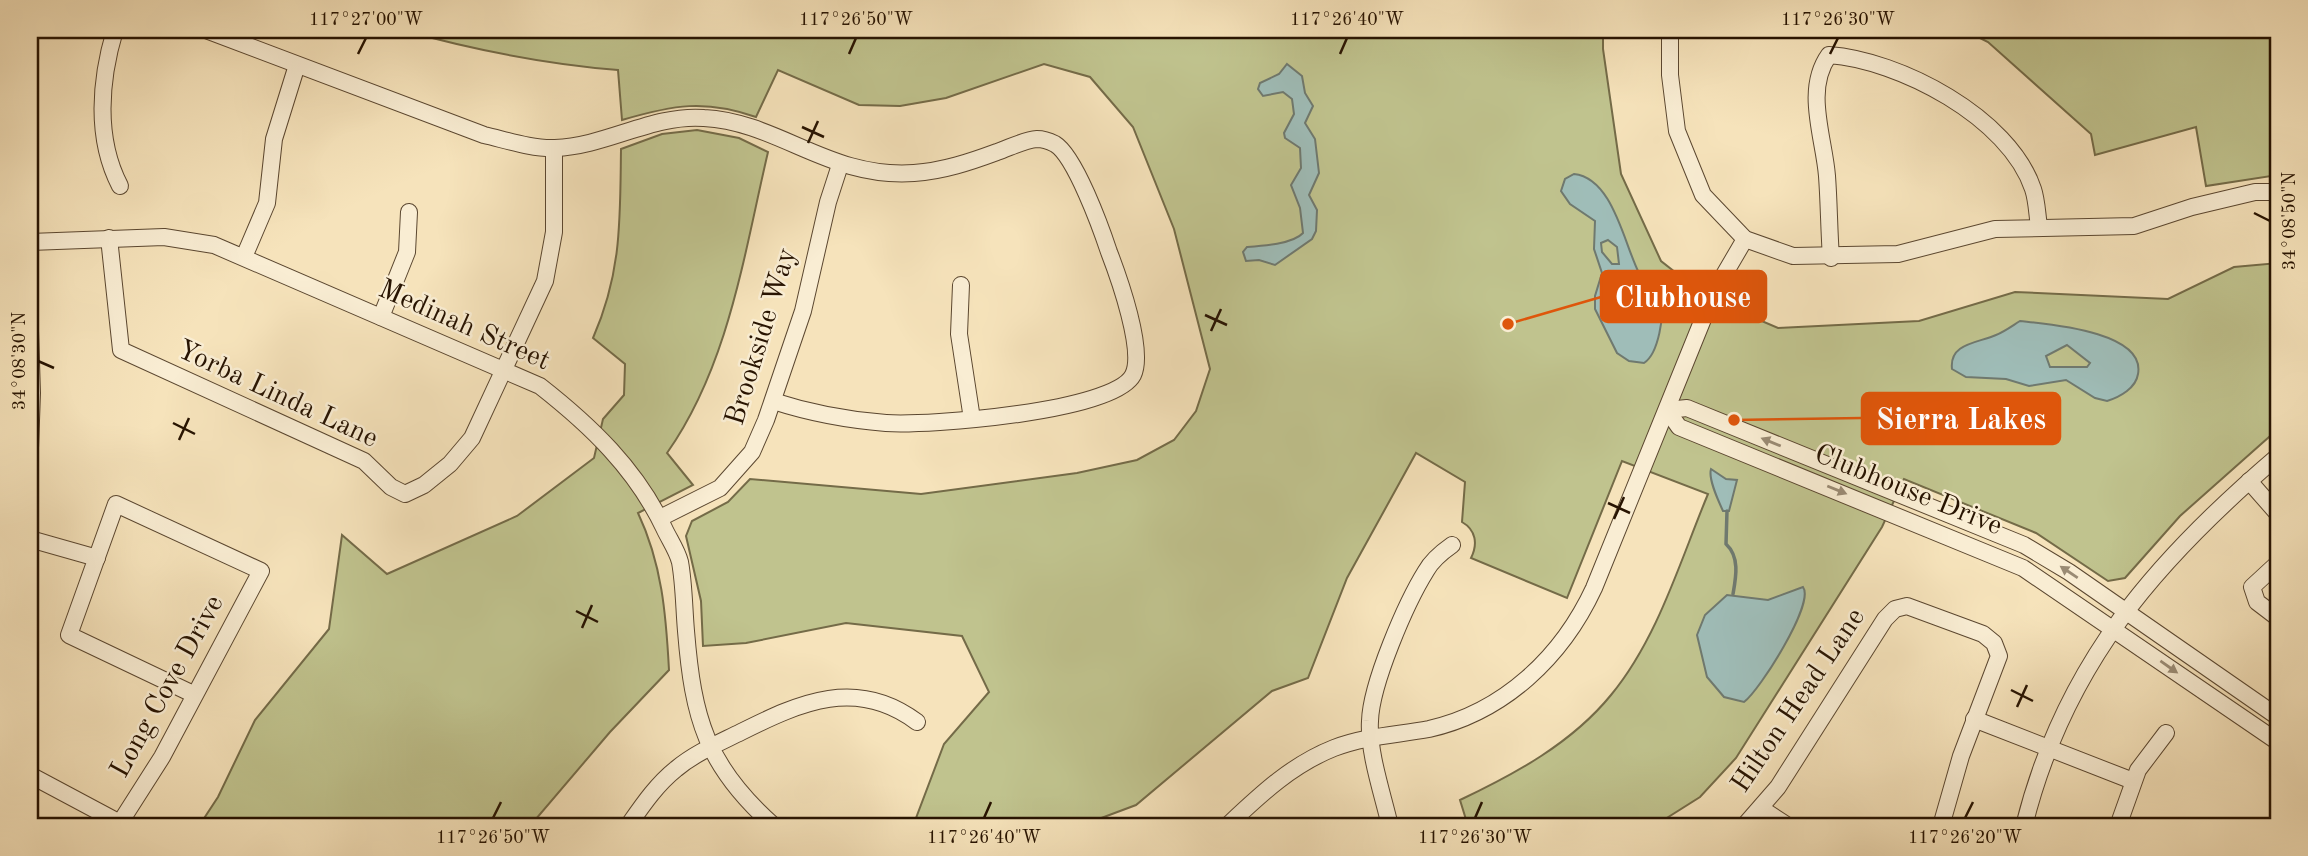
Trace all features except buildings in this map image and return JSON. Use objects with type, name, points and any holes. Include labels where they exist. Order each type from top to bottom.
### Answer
[{"type":"street","points":[[115,30],[103,70],[102,99],[108,163],[120,186]]},
{"type":"street","points":[[206,30],[484,135],[554,149],[593,142],[680,117],[706,118],[752,128],[840,165],[878,172],[920,173],[974,161],[1029,141],[1051,142],[1068,158],[1104,238],[1136,352],[1134,374],[1119,390],[1090,400],[972,419],[910,424],[860,421],[773,401]]},
{"type":"street","points":[[1671,30],[1670,75],[1677,131],[1703,195],[1745,239],[1793,256],[1830,258],[1911,252],[1995,229],[2134,226],[2192,207],[2255,192],[2278,192]]},
{"type":"street","points":[[1830,258],[1827,174],[1817,103],[1819,69],[1829,55],[1854,57],[1951,97],[1984,122],[2016,158],[2033,188],[2039,226]]},
{"type":"street","points":[[244,257],[267,203],[274,139],[297,65]]},
{"type":"street","points":[[503,369],[548,268],[554,232],[554,149]]},
{"type":"street","name":"Brookside Way","points":[[660,518],[708,496],[732,478],[752,452],[773,401],[808,294],[828,202],[840,165]]},
{"type":"street","points":[[381,317],[407,252],[409,212]]},
{"type":"street","name":"Medinah Street","points":[[30,242],[164,237],[214,245],[540,386],[576,415],[621,459],[660,518],[679,559],[691,686],[709,748],[741,793],[774,826]]},
{"type":"street","name":"Yorba Linda Lane","points":[[109,238],[121,350],[364,461],[391,487],[405,494],[425,485],[450,464],[472,438],[503,369]]},
{"type":"street","points":[[1227,826],[1277,780],[1305,762],[1346,744],[1371,737],[1431,728],[1462,718],[1505,695],[1551,656],[1570,632],[1590,597],[1714,292],[1745,239]]},
{"type":"street","points":[[961,285],[959,334],[972,419]]},
{"type":"street","points":[[30,331],[30,448]]},
{"type":"street","name":"Clubhouse Drive","points":[[2278,718],[2050,559],[2010,538],[1687,408],[1667,410],[1679,427],[2001,557],[2045,580],[2278,742]]},
{"type":"street","points":[[2024,826],[2049,749],[2082,678],[2113,628],[2193,531],[2278,456]]},
{"type":"street","points":[[2249,481],[2278,514]]},
{"type":"street","name":"Long Cove Drive","points":[[97,558],[116,504],[261,571],[193,694],[162,757],[119,824]]},
{"type":"street","points":[[30,539],[97,558],[69,635],[193,694]]},
{"type":"street","points":[[1390,826],[1371,737],[1370,721],[1374,696],[1392,646],[1426,571],[1452,545]]},
{"type":"street","points":[[2278,563],[2252,587],[2258,602],[2278,618]]},
{"type":"street","name":"Hilton Head Lane","points":[[1744,826],[1762,809],[1885,619],[1900,607],[1920,609],[1983,635],[1998,650],[1998,663],[1974,719]]},
{"type":"street","points":[[628,826],[659,785],[684,762],[792,708],[833,698],[872,700],[897,709],[917,722]]},
{"type":"street","points":[[1941,826],[1974,719],[2133,781]]},
{"type":"street","points":[[2118,826],[2133,781],[2144,760],[2166,733]]},
{"type":"street","points":[[30,775],[119,824]]},
{"type":"street","points":[[1762,809],[1788,826]]},
{"type":"green space","points":[[402,30],[1603,30],[1603,49],[1621,174],[1661,261],[1694,287],[1729,307],[1778,328],[1919,321],[2015,292],[2168,299],[2234,267],[2278,263],[2278,429],[2180,516],[2125,578],[2108,581],[2036,533],[1904,479],[1882,527],[1736,758],[1700,797],[1654,826],[1468,826],[1460,800],[1541,756],[1579,728],[1611,695],[1628,673],[1655,624],[1708,494],[1622,461],[1567,598],[1471,558],[1475,548],[1473,533],[1462,522],[1465,482],[1416,453],[1347,578],[1308,678],[1272,691],[1136,805],[1080,826],[913,826],[944,744],[989,692],[962,636],[846,623],[746,643],[703,646],[701,601],[686,536],[692,521],[728,502],[750,479],[921,494],[1077,473],[1137,460],[1174,440],[1196,411],[1210,369],[1174,229],[1133,127],[1090,77],[1044,64],[946,98],[900,106],[859,105],[778,70],[756,117],[721,108],[689,106],[622,120],[618,70],[509,55]]},
{"type":"green space","points":[[1964,30],[2278,30],[2278,175],[2206,186],[2196,127],[2095,155],[2091,134],[1988,42]]},
{"type":"green space","points":[[697,130],[739,138],[768,152],[742,269],[720,346],[706,383],[667,453],[693,485],[638,513],[658,570],[669,670],[610,732],[530,826],[199,826],[218,797],[255,720],[329,629],[342,535],[387,574],[517,516],[594,458],[603,419],[624,395],[625,364],[593,338],[609,290],[618,245],[621,149],[662,134]]},
{"type":"water","points":[[1287,64],[1302,76],[1305,93],[1313,106],[1305,123],[1315,139],[1319,173],[1309,195],[1317,210],[1316,231],[1312,239],[1275,265],[1259,260],[1246,261],[1243,252],[1247,247],[1285,242],[1303,233],[1300,208],[1291,185],[1301,168],[1300,148],[1285,138],[1284,133],[1294,114],[1292,99],[1283,92],[1263,96],[1258,89],[1260,83],[1279,74]]},
{"type":"water","points":[[1574,174],[1587,178],[1608,199],[1639,273],[1659,298],[1662,314],[1657,343],[1644,363],[1629,361],[1617,353],[1595,309],[1595,296],[1602,273],[1594,249],[1595,221],[1570,204],[1561,191],[1565,179]],"holes":[[[1608,240],[1617,247],[1619,264],[1612,264],[1602,252],[1601,243]]]},
{"type":"water","points":[[2020,321],[2092,332],[2111,339],[2127,348],[2136,360],[2137,379],[2127,391],[2107,401],[2095,398],[2066,380],[2029,386],[2006,379],[1966,377],[1952,369],[1952,360],[1960,349],[1999,334]],"holes":[[[2067,345],[2090,363],[2087,367],[2050,367],[2046,356]]]},
{"type":"water","points":[[1711,469],[1726,479],[1737,480],[1729,511],[1723,511],[1712,484]]},
{"type":"water","points":[[1803,587],[1805,596],[1794,627],[1762,681],[1744,702],[1724,697],[1707,677],[1697,635],[1705,615],[1727,595],[1768,600]]},
{"type":"waterway","points":[[1727,511],[1726,544],[1733,555],[1736,568],[1733,594]]},
{"type":"place","name":"Clubhouse","points":[[1508,324]]},
{"type":"place","name":"Sierra Lakes","points":[[1734,420]]}]
